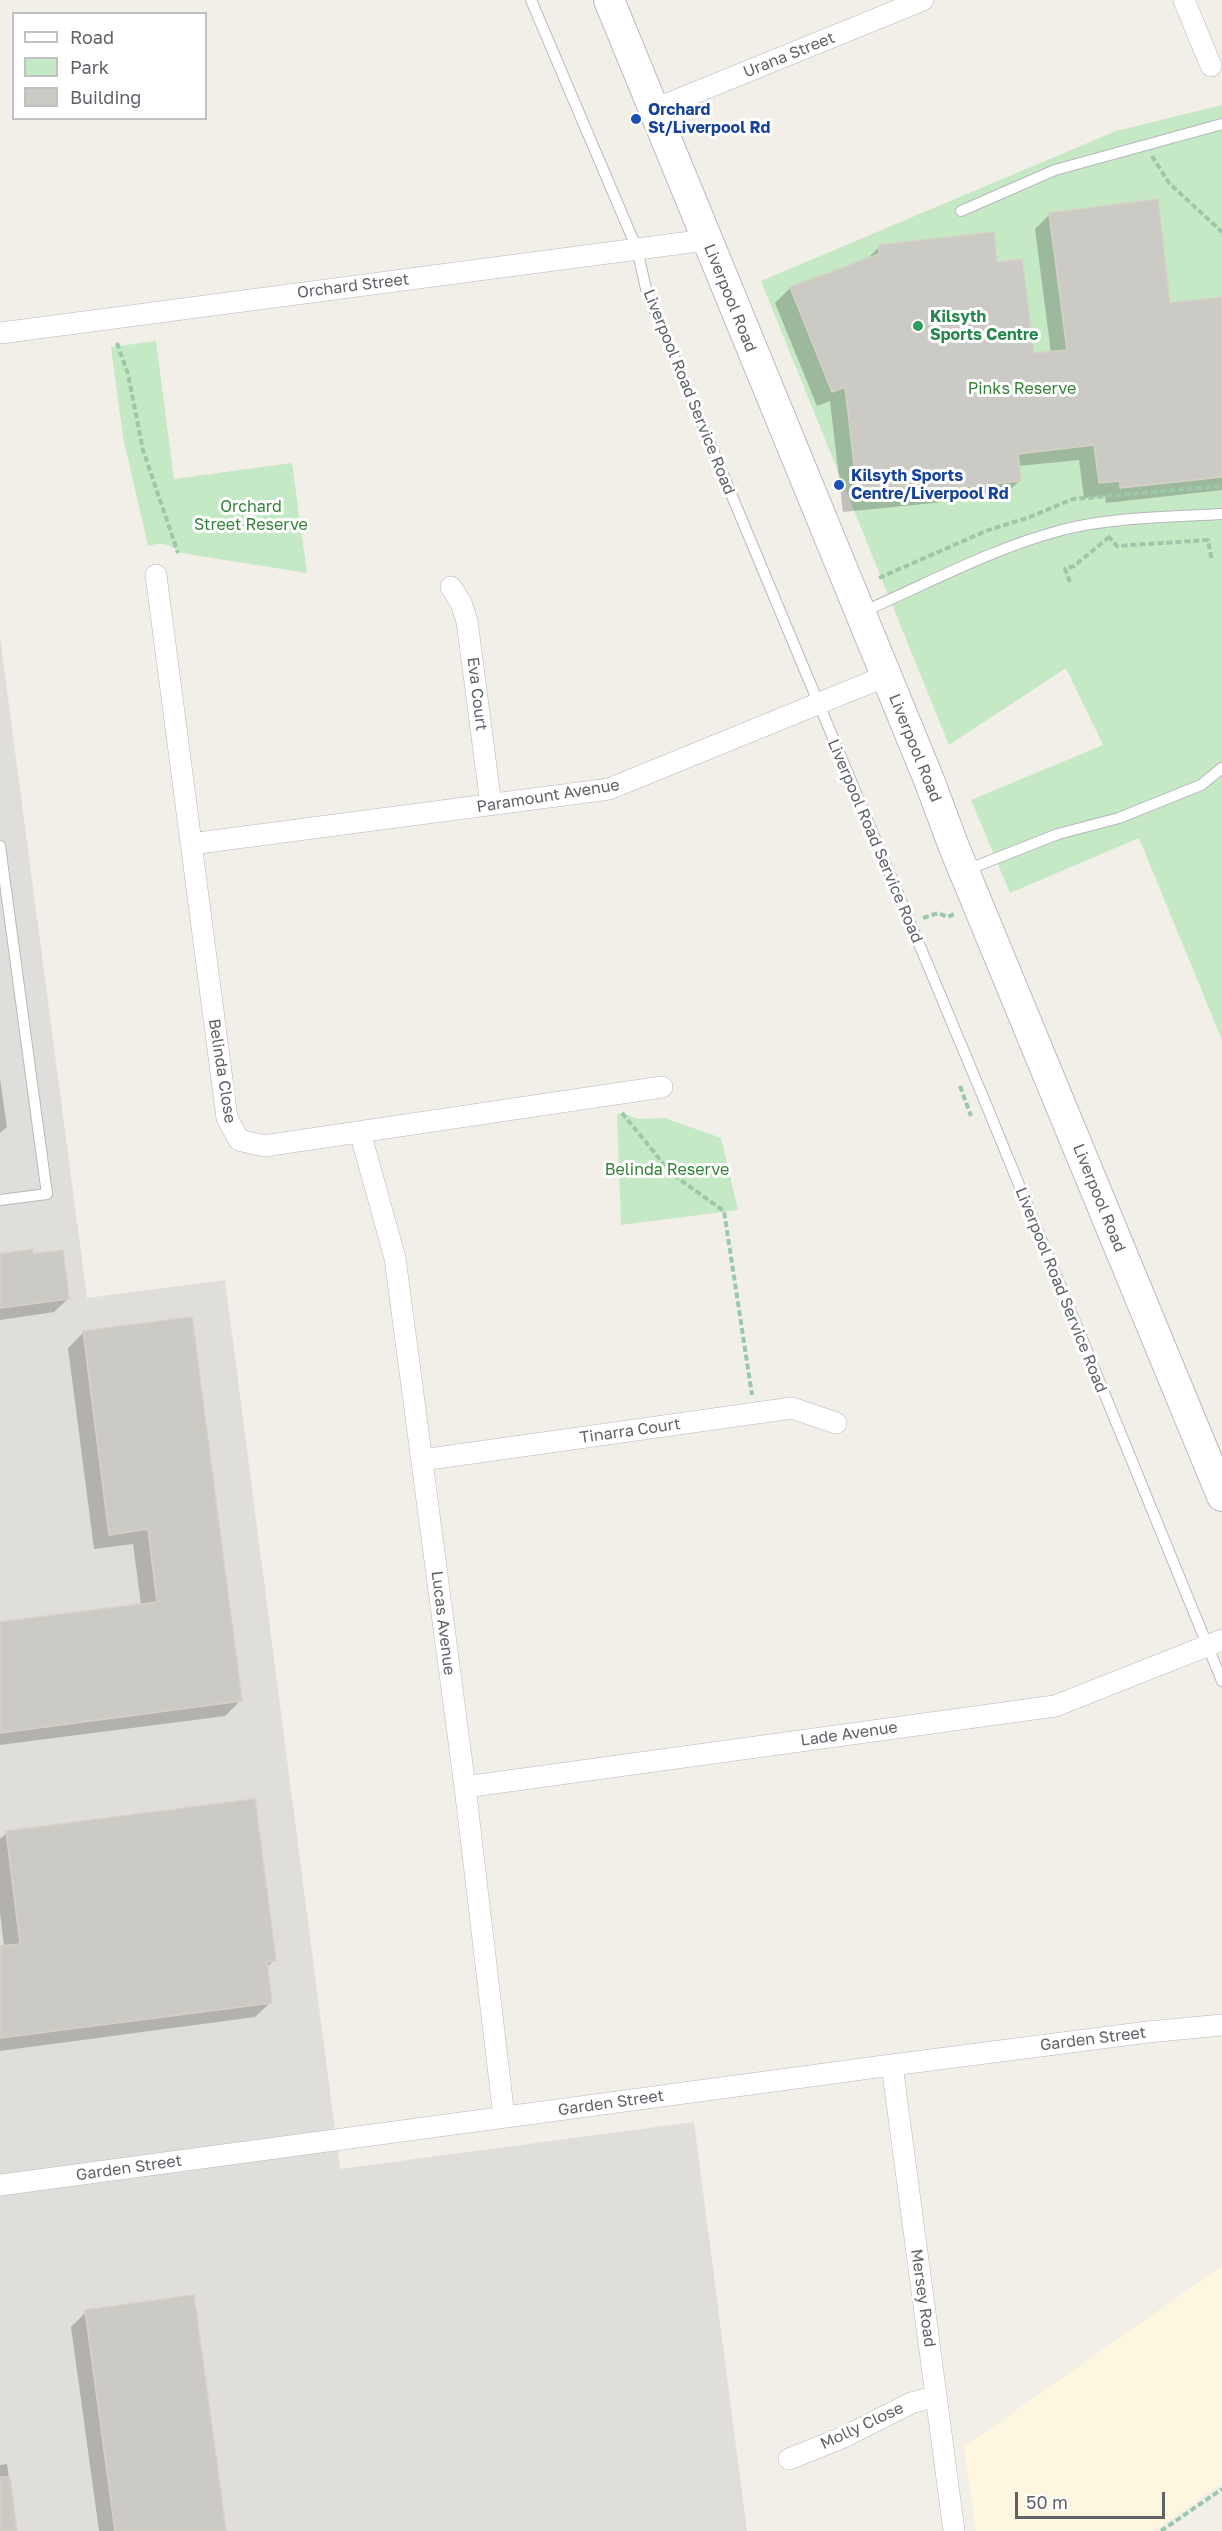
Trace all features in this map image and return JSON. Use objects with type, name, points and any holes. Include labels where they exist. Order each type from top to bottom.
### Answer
[{"type":"main road","name":"Liverpool Road","points":[[609,0],[1222,1496]]},
{"type":"street","name":"Urana Street","points":[[655,109],[923,0]]},
{"type":"street","points":[[1184,0],[1211,66]]},
{"type":"street","name":"Orchard Street","points":[[0,333],[706,240]]},
{"type":"street","name":"Belinda Close","points":[[156,575],[227,1118],[231,1130],[239,1140],[264,1146],[662,1087]]},
{"type":"street","name":"Eva Court","points":[[451,587],[467,621],[491,805]]},
{"type":"street","name":"Paramount Avenue","points":[[191,844],[619,786],[886,676]]},
{"type":"street","name":"Lucas Avenue","points":[[360,1132],[395,1258],[465,1787],[504,2117]]},
{"type":"street","name":"Tinarra Court","points":[[422,1460],[792,1408],[836,1423]]},
{"type":"street","name":"Lade Avenue","points":[[465,1787],[1056,1706],[1215,1643]]},
{"type":"street","name":"Garden Street","points":[[0,2185],[892,2065],[1149,2032],[1222,2025]]},
{"type":"street","name":"Mersey Road","points":[[892,2065],[954,2531]]},
{"type":"street","name":"Molly Close","points":[[789,2459],[844,2437],[911,2403],[936,2397]]},
{"type":"lane","name":"Liverpool Road Service Road","points":[[531,0],[637,249],[646,289],[818,705],[1215,1643],[1222,1681]]},
{"type":"lane","points":[[961,210],[1055,170],[1222,124]]},
{"type":"lane","points":[[860,613],[1023,542],[1062,530],[1106,523],[1222,513]]},
{"type":"lane","points":[[964,871],[1058,834],[1119,818],[1201,785],[1222,768]]},
{"type":"lane","points":[[0,846],[46,1194],[0,1200]]},
{"type":"path","points":[[1144,144],[1169,183],[1222,232]]},
{"type":"path","points":[[117,343],[128,374],[143,450],[178,553]]},
{"type":"path","points":[[1103,496],[1108,538],[1117,546],[1208,540],[1212,561]]},
{"type":"path","points":[[1070,582],[1065,569],[1074,566],[1108,538]]},
{"type":"path","points":[[910,923],[938,913],[948,917],[959,912]]},
{"type":"path","points":[[622,1113],[672,1174],[724,1211],[755,1414]]},
{"type":"path","points":[[1161,2531],[1222,2489]]},
{"type":"shaded area","points":[[0,637],[87,1298],[225,1280],[340,2169],[694,2122],[747,2531],[0,2531]]},
{"type":"shaded area","points":[[1222,2266],[1222,2483],[1153,2531],[976,2531],[964,2447]]},
{"type":"green space","name":"Pinks Reserve","points":[[1222,105],[1222,1040],[1139,838],[1010,893],[971,800],[1103,745],[1066,668],[949,745],[761,281],[1116,131]]},
{"type":"green space","name":"Orchard Street Reserve","points":[[156,341],[174,479],[292,463],[307,573],[181,553],[166,545],[148,546],[123,437],[111,347]]},
{"type":"green space","name":"Belinda Reserve","points":[[622,1113],[639,1119],[665,1118],[721,1138],[738,1210],[621,1225],[617,1114]]},
{"type":"building","name":"Kilsyth Sports Centre","points":[[1158,199],[1170,303],[1222,297],[1222,477],[1120,488],[1120,481],[1099,483],[1094,445],[1018,454],[1021,481],[858,498],[845,387],[832,392],[790,287],[879,254],[879,245],[994,232],[997,262],[1022,259],[1034,353],[1067,350],[1049,213]]},
{"type":"building","points":[[33,1249],[33,1254],[63,1250],[69,1299],[0,1308],[0,1254]]},
{"type":"building","points":[[192,1317],[242,1701],[0,1733],[0,1622],[157,1602],[148,1529],[109,1535],[83,1331]]},
{"type":"building","points":[[255,1799],[276,1961],[267,1962],[272,2003],[0,2038],[0,1946],[20,1944],[6,1831]]},
{"type":"building","points":[[194,2295],[226,2531],[115,2531],[85,2310]]},
{"type":"building","points":[[0,2477],[10,2477],[17,2531],[0,2531]]},
{"type":"place","name":"Orchard St/Liverpool Rd","points":[[636,119]]},
{"type":"place","name":"Kilsyth Sports Centre","points":[[918,326]]},
{"type":"place","name":"Kilsyth Sports Centre/Liverpool Rd","points":[[839,485]]}]
